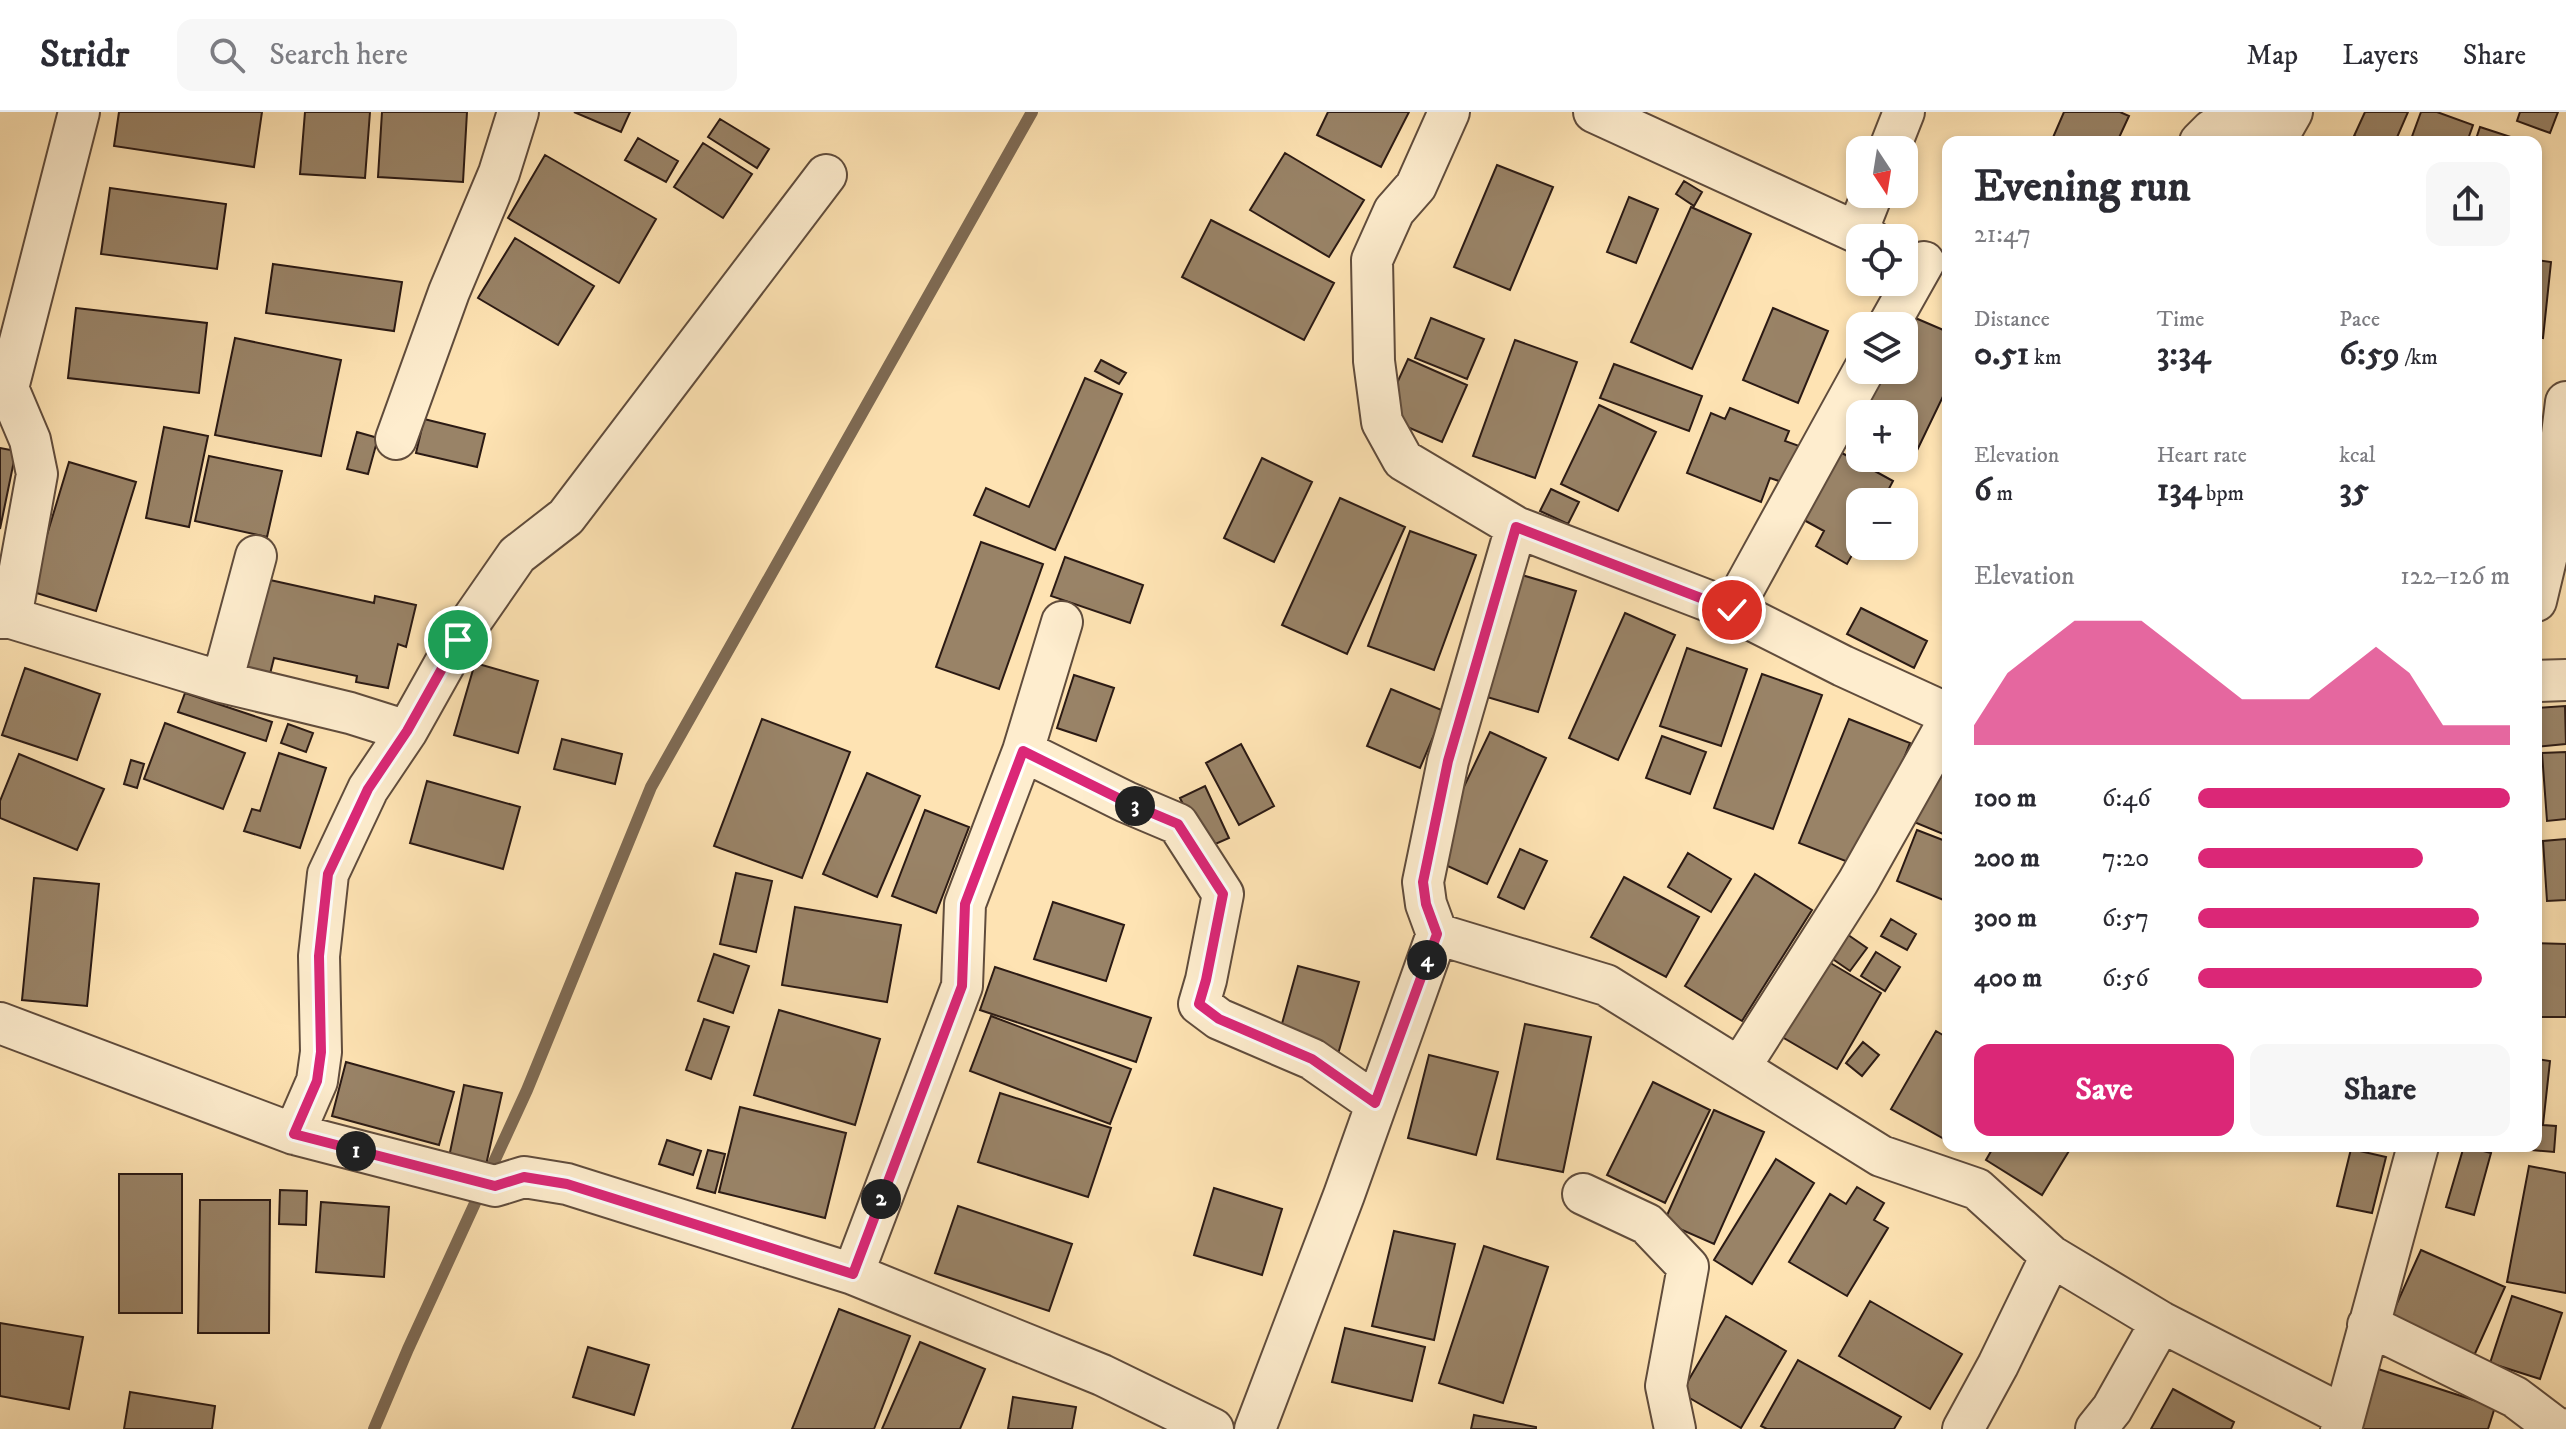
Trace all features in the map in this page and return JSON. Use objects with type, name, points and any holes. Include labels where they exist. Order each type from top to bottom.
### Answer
[{"type":"street","points":[[79,112],[8,388],[30,440],[37,474],[6,618],[222,682],[350,713],[407,731]]},
{"type":"street","points":[[396,439],[449,292],[499,173],[518,112]]},
{"type":"street","points":[[1449,112],[1416,186],[1394,211],[1372,260],[1374,361],[1382,422],[1403,460],[1516,527],[1732,610],[1942,711]]},
{"type":"street","points":[[1594,112],[1846,227]]},
{"type":"street","points":[[1895,136],[1904,112]]},
{"type":"street","points":[[2206,136],[2212,130],[2284,126],[2292,112]]},
{"type":"street","points":[[294,1134],[317,1081],[321,1052],[319,956],[328,874],[368,789],[407,731],[458,640],[517,555],[566,517],[826,175]]},
{"type":"street","points":[[1896,312],[1925,264]]},
{"type":"street","points":[[1732,610],[1856,384]]},
{"type":"street","points":[[2542,553],[2566,402]]},
{"type":"street","points":[[1255,1429],[1344,1195],[1437,934],[1426,904],[1423,882],[1448,761],[1516,527]]},
{"type":"street","points":[[222,682],[256,556]]},
{"type":"street","points":[[853,1274],[962,986],[965,904],[1023,751],[1062,622]]},
{"type":"street","points":[[2542,681],[2566,680]]},
{"type":"street","points":[[1740,1067],[1850,895],[1942,733]]},
{"type":"street","points":[[1023,751],[1178,824],[1223,894],[1199,1004],[1219,1019],[1312,1059],[1375,1103]]},
{"type":"street","points":[[1437,934],[1606,985],[1881,1156],[1977,1189],[2051,1256],[2161,1322],[2342,1422],[2416,1152]]},
{"type":"street","points":[[0,1023],[294,1134],[495,1186],[524,1177],[567,1184],[853,1274],[1102,1375],[1213,1429]]},
{"type":"street","points":[[1583,1194],[1647,1224],[1688,1267],[1666,1386],[1675,1429]]},
{"type":"street","points":[[1963,1429],[2051,1256]]},
{"type":"street","points":[[2096,1429],[2112,1409],[2161,1322]]},
{"type":"street","points":[[2368,1325],[2515,1397],[2556,1428],[2562,1429]]},
{"type":"building","points":[[119,112],[262,112],[254,167],[114,146]]},
{"type":"building","points":[[305,112],[370,112],[365,178],[300,174]]},
{"type":"building","points":[[382,112],[467,112],[463,182],[378,177]]},
{"type":"building","points":[[574,112],[630,112],[621,132]]},
{"type":"building","points":[[1328,112],[1409,112],[1381,167],[1317,135]]},
{"type":"building","points":[[2064,112],[2120,112],[2129,116],[2120,136],[2054,136]]},
{"type":"building","points":[[2365,112],[2408,112],[2398,136],[2354,136]]},
{"type":"building","points":[[2421,112],[2437,112],[2473,125],[2469,136],[2412,136]]},
{"type":"building","points":[[2520,112],[2558,112],[2550,133],[2517,121]]},
{"type":"building","points":[[720,119],[769,149],[757,168],[708,137]]},
{"type":"building","points":[[2480,127],[2508,136],[2477,136]]},
{"type":"building","points":[[638,138],[678,161],[666,182],[625,160]]},
{"type":"building","points":[[703,143],[752,174],[723,218],[674,187]]},
{"type":"building","points":[[1285,153],[1364,200],[1329,257],[1250,210]]},
{"type":"building","points":[[545,155],[656,219],[619,283],[508,218]]},
{"type":"building","points":[[1497,165],[1553,187],[1510,290],[1454,267]]},
{"type":"building","points":[[1684,181],[1702,192],[1694,206],[1676,194]]},
{"type":"building","points":[[110,188],[226,204],[217,269],[101,254]]},
{"type":"building","points":[[1629,197],[1658,209],[1636,263],[1607,252]]},
{"type":"building","points":[[1691,207],[1751,234],[1692,369],[1631,342]]},
{"type":"building","points":[[1211,220],[1334,283],[1304,340],[1182,277]]},
{"type":"building","points":[[515,238],[594,286],[558,345],[478,298]]},
{"type":"building","points":[[2542,261],[2551,262],[2542,338]]},
{"type":"building","points":[[273,264],[402,282],[394,331],[266,313]]},
{"type":"building","points":[[76,308],[207,323],[199,393],[68,378]]},
{"type":"building","points":[[1773,308],[1828,331],[1798,403],[1743,380]]},
{"type":"building","points":[[1431,318],[1484,339],[1467,379],[1415,358]]},
{"type":"building","points":[[1918,319],[1942,329],[1942,398],[1918,448],[1918,400],[1867,400],[1874,384],[1918,384]]},
{"type":"building","points":[[235,338],[341,360],[321,456],[215,435]]},
{"type":"building","points":[[1515,340],[1577,362],[1535,478],[1473,456]]},
{"type":"building","points":[[1408,359],[1467,385],[1442,442],[1382,416]]},
{"type":"building","points":[[1101,360],[1126,373],[1119,384],[1095,371]]},
{"type":"building","points":[[1614,364],[1702,396],[1689,431],[1600,398]]},
{"type":"building","points":[[1085,378],[1122,394],[1055,550],[974,515],[986,488],[1029,507]]},
{"type":"building","points":[[1599,405],[1656,432],[1618,511],[1561,484]]},
{"type":"building","points":[[1730,408],[1789,431],[1785,441],[1802,447],[1788,484],[1770,478],[1761,502],[1687,473],[1711,413],[1725,419]]},
{"type":"building","points":[[424,419],[485,434],[477,467],[416,453]]},
{"type":"building","points":[[164,427],[208,436],[189,527],[146,518]]},
{"type":"building","points":[[357,432],[378,438],[368,474],[347,469]]},
{"type":"building","points":[[1831,447],[1846,455],[1846,472],[1877,472],[1893,481],[1889,488],[1846,488],[1847,564],[1816,546],[1824,531],[1793,514]]},
{"type":"building","points":[[0,448],[16,451],[0,529]]},
{"type":"building","points":[[209,456],[282,471],[267,537],[195,521]]},
{"type":"building","points":[[1262,458],[1312,482],[1274,562],[1224,538]]},
{"type":"building","points":[[69,462],[136,482],[96,611],[30,591]]},
{"type":"building","points":[[1551,489],[1579,502],[1568,524],[1540,511]]},
{"type":"building","points":[[1340,498],[1405,527],[1347,654],[1282,625]]},
{"type":"building","points":[[1410,531],[1476,555],[1434,670],[1368,646]]},
{"type":"building","points":[[981,542],[1043,564],[999,689],[936,667]]},
{"type":"building","points":[[1065,557],[1143,585],[1130,623],[1051,596]]},
{"type":"building","points":[[1515,573],[1576,591],[1538,712],[1477,694]]},
{"type":"building","points":[[261,578],[374,603],[375,596],[416,605],[406,647],[398,644],[388,688],[356,682],[357,676],[274,658],[270,674],[240,667]]},
{"type":"building","points":[[1861,608],[1927,641],[1914,668],[1847,634]]},
{"type":"building","points":[[1625,613],[1675,635],[1618,760],[1569,738]]},
{"type":"building","points":[[1687,648],[1747,669],[1721,746],[1660,726]]},
{"type":"building","points":[[475,663],[538,681],[518,753],[454,735]]},
{"type":"building","points":[[25,668],[100,694],[77,760],[2,735]]},
{"type":"building","points":[[1762,674],[1822,695],[1773,829],[1714,808]]},
{"type":"building","points":[[1074,675],[1114,688],[1096,741],[1057,728]]},
{"type":"building","points":[[1391,689],[1444,711],[1420,768],[1367,746]]},
{"type":"building","points":[[185,693],[272,722],[266,741],[178,712]]},
{"type":"building","points":[[2565,706],[2566,744],[2542,746],[2542,708]]},
{"type":"building","points":[[762,719],[850,752],[802,878],[714,846]]},
{"type":"building","points":[[1849,719],[1910,743],[1861,867],[1799,843]]},
{"type":"building","points":[[165,723],[245,753],[223,809],[144,779]]},
{"type":"building","points":[[288,724],[313,733],[306,752],[281,743]]},
{"type":"building","points":[[1490,732],[1546,758],[1487,884],[1430,858]]},
{"type":"building","points":[[1662,736],[1706,752],[1690,794],[1646,778]]},
{"type":"building","points":[[562,739],[622,754],[615,784],[554,769]]},
{"type":"building","points":[[1241,744],[1274,806],[1239,825],[1206,763]]},
{"type":"building","points":[[2566,752],[2566,819],[2547,821],[2542,753]]},
{"type":"building","points":[[279,753],[326,768],[300,848],[244,831],[252,809],[260,811]]},
{"type":"building","points":[[19,754],[104,789],[77,850],[0,818],[0,801]]},
{"type":"building","points":[[131,760],[144,764],[137,788],[124,784]]},
{"type":"building","points":[[1937,769],[1942,771],[1942,834],[1914,822]]},
{"type":"building","points":[[867,773],[920,796],[877,897],[823,874]]},
{"type":"building","points":[[427,781],[520,807],[503,869],[410,843]]},
{"type":"building","points":[[1205,786],[1229,838],[1204,849],[1180,798]]},
{"type":"building","points":[[925,810],[969,827],[936,913],[892,896]]},
{"type":"building","points":[[1917,830],[1942,840],[1942,899],[1897,881]]},
{"type":"building","points":[[2566,839],[2566,900],[2547,901],[2543,841]]},
{"type":"building","points":[[1520,849],[1547,861],[1524,909],[1498,897]]},
{"type":"building","points":[[1688,853],[1731,879],[1711,912],[1668,887]]},
{"type":"building","points":[[736,873],[772,881],[756,952],[720,944]]},
{"type":"building","points":[[1755,874],[1812,910],[1742,1021],[1685,986]]},
{"type":"building","points":[[1624,877],[1699,917],[1666,977],[1591,937]]},
{"type":"building","points":[[34,878],[99,884],[87,1006],[22,1000]]},
{"type":"building","points":[[1053,902],[1124,925],[1106,981],[1034,959]]},
{"type":"building","points":[[795,907],[901,925],[887,1002],[782,985]]},
{"type":"building","points":[[1891,919],[1916,934],[1907,950],[1881,936]]},
{"type":"building","points":[[1841,930],[1867,948],[1850,971],[1824,953]]},
{"type":"building","points":[[2542,943],[2566,944],[2566,1017],[2542,1017]]},
{"type":"building","points":[[1876,952],[1900,967],[1885,991],[1861,976]]},
{"type":"building","points":[[714,954],[749,966],[733,1013],[698,1001]]},
{"type":"building","points":[[1822,958],[1881,993],[1837,1069],[1777,1034]]},
{"type":"building","points":[[1298,966],[1359,982],[1338,1054],[1278,1038]]},
{"type":"building","points":[[995,967],[1151,1018],[1136,1062],[980,1010]]},
{"type":"building","points":[[779,1010],[880,1039],[855,1125],[754,1095]]},
{"type":"building","points":[[991,1016],[1131,1069],[1110,1124],[970,1071]]},
{"type":"building","points":[[704,1019],[729,1027],[711,1079],[686,1070]]},
{"type":"building","points":[[1525,1024],[1591,1037],[1563,1172],[1497,1159]]},
{"type":"building","points":[[1936,1031],[1942,1034],[1942,1138],[1891,1109]]},
{"type":"building","points":[[1863,1042],[1879,1055],[1862,1076],[1846,1063]]},
{"type":"building","points":[[1429,1055],[1498,1072],[1476,1155],[1408,1138]]},
{"type":"building","points":[[2542,1060],[2550,1061],[2543,1125],[2556,1126],[2554,1152],[2542,1151]]},
{"type":"building","points":[[346,1062],[454,1092],[439,1145],[332,1116]]},
{"type":"building","points":[[1653,1082],[1710,1110],[1665,1203],[1607,1175]]},
{"type":"building","points":[[464,1085],[502,1093],[486,1165],[449,1157]]},
{"type":"building","points":[[1000,1093],[1111,1128],[1088,1197],[978,1162]]},
{"type":"building","points":[[740,1107],[846,1133],[825,1218],[719,1192]]},
{"type":"building","points":[[1714,1110],[1764,1132],[1714,1244],[1664,1222]]},
{"type":"building","points":[[667,1140],[701,1151],[693,1175],[659,1164]]},
{"type":"building","points":[[708,1150],[725,1154],[715,1193],[697,1188]]},
{"type":"building","points":[[1991,1152],[2068,1152],[2042,1195],[1986,1160]]},
{"type":"building","points":[[2350,1152],[2386,1157],[2372,1213],[2337,1206]]},
{"type":"building","points":[[2462,1152],[2491,1153],[2474,1215],[2446,1207]]},
{"type":"building","points":[[1776,1159],[1814,1183],[1752,1284],[1714,1260]]},
{"type":"building","points":[[2529,1166],[2566,1173],[2566,1293],[2507,1282]]},
{"type":"building","points":[[119,1174],[182,1174],[182,1313],[119,1313]]},
{"type":"building","points":[[1857,1187],[1884,1203],[1874,1220],[1888,1228],[1847,1296],[1789,1262],[1830,1194],[1846,1204]]},
{"type":"building","points":[[1214,1188],[1282,1209],[1262,1275],[1194,1255]]},
{"type":"building","points":[[280,1190],[307,1191],[306,1225],[279,1224]]},
{"type":"building","points":[[200,1200],[270,1200],[269,1333],[198,1333]]},
{"type":"building","points":[[321,1202],[389,1207],[384,1277],[316,1272]]},
{"type":"building","points":[[958,1206],[1072,1244],[1049,1311],[935,1273]]},
{"type":"building","points":[[1394,1231],[1455,1244],[1434,1340],[1372,1326]]},
{"type":"building","points":[[1484,1246],[1548,1267],[1503,1403],[1439,1383]]},
{"type":"building","points":[[2421,1250],[2505,1287],[2473,1358],[2389,1321]]},
{"type":"building","points":[[2512,1296],[2562,1313],[2540,1379],[2490,1363]]},
{"type":"building","points":[[1870,1301],[1962,1354],[1930,1409],[1839,1356]]},
{"type":"building","points":[[839,1309],[910,1336],[874,1429],[792,1429]]},
{"type":"building","points":[[1726,1316],[1786,1351],[1741,1428],[1681,1393]]},
{"type":"building","points":[[0,1323],[83,1337],[69,1409],[0,1396]]},
{"type":"building","points":[[1345,1328],[1425,1347],[1412,1401],[1332,1382]]},
{"type":"building","points":[[920,1342],[985,1369],[960,1429],[882,1429]]},
{"type":"building","points":[[588,1347],[649,1365],[634,1415],[573,1397]]},
{"type":"building","points":[[1798,1360],[1901,1417],[1894,1429],[1767,1429],[1761,1426]]},
{"type":"building","points":[[2375,1368],[2495,1407],[2488,1429],[2355,1429]]},
{"type":"building","points":[[2173,1389],[2234,1422],[2231,1429],[2151,1429]]},
{"type":"building","points":[[130,1392],[215,1406],[212,1429],[124,1429]]},
{"type":"building","points":[[1013,1397],[1076,1407],[1072,1429],[1008,1429]]},
{"type":"building","points":[[1474,1415],[1536,1427],[1536,1429],[1471,1429]]},
{"type":"waterway","points":[[374,1429],[527,1090],[651,787],[1032,112]]},
{"type":"route","points":[[458,640],[407,731],[368,789],[328,874],[319,956],[321,1052],[317,1081],[294,1134],[495,1186],[524,1177],[567,1184],[853,1274],[962,986],[965,904],[1023,751],[1178,824],[1223,894],[1199,1004],[1219,1019],[1312,1059],[1375,1103],[1437,934],[1426,904],[1423,882],[1448,761],[1516,527],[1732,610]]}]
